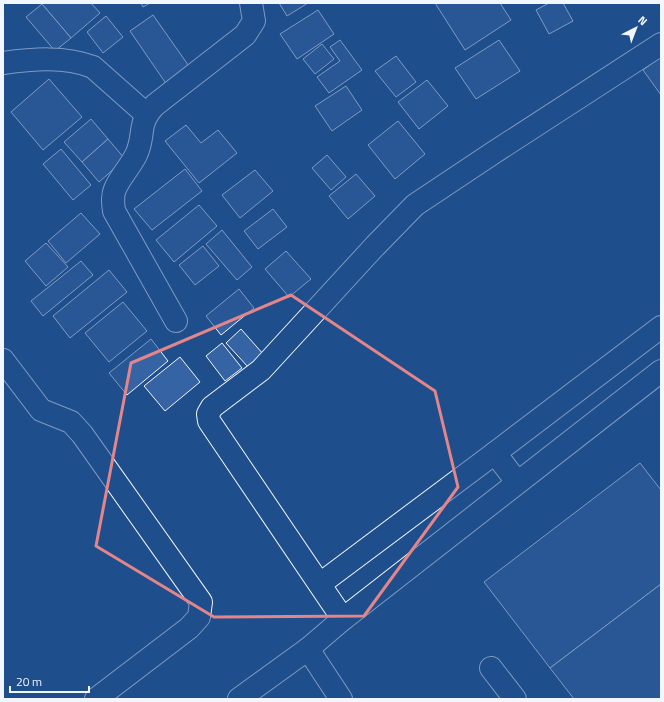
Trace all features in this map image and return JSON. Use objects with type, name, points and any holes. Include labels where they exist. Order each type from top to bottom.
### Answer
[{"type":"street","points":[[176,321],[114,211],[112,202],[115,190],[141,143],[142,122],[146,114],[155,105],[245,35],[254,21],[251,3]]},
{"type":"street","points":[[343,619],[209,421],[208,414],[212,407],[261,370],[415,205],[493,152],[661,44]]},
{"type":"street","points":[[3,63],[25,60],[82,63],[93,67],[146,114]]},
{"type":"street","points":[[320,584],[661,327]]},
{"type":"street","points":[[3,360],[41,410],[70,422],[82,434],[200,602],[199,617],[189,628],[96,699]]},
{"type":"street","points":[[239,699],[308,649],[343,619],[517,482],[657,381]]},
{"type":"street","points":[[495,453],[517,482]]},
{"type":"street","points":[[308,649],[341,699]]},
{"type":"street","points":[[491,668],[515,699]]},
{"type":"highlighted area","points":[[291,295],[435,391],[458,487],[364,616],[214,617],[96,546],[131,363]]},
{"type":"building","points":[[91,3],[100,13],[71,38],[42,4]]},
{"type":"building","points":[[141,3],[150,3],[143,7]]},
{"type":"building","points":[[279,3],[308,3],[287,16]]},
{"type":"building","points":[[435,3],[500,3],[511,20],[465,50]]},
{"type":"building","points":[[549,3],[563,3],[573,21],[549,34],[536,10]]},
{"type":"building","points":[[42,4],[71,38],[55,51],[26,17]]},
{"type":"building","points":[[318,10],[334,34],[297,59],[280,34]]},
{"type":"building","points":[[153,15],[191,69],[167,85],[130,31]]},
{"type":"building","points":[[106,16],[123,37],[103,53],[87,32]]},
{"type":"building","points":[[340,40],[362,70],[329,93],[317,77],[340,61],[330,47]]},
{"type":"building","points":[[499,40],[520,71],[476,99],[455,68]]},
{"type":"building","points":[[322,44],[334,59],[315,74],[303,59]]},
{"type":"building","points":[[396,56],[416,82],[396,97],[375,71]]},
{"type":"building","points":[[661,57],[661,95],[643,70]]},
{"type":"building","points":[[49,79],[82,117],[43,150],[11,112]]},
{"type":"building","points":[[427,80],[448,106],[419,129],[398,102]]},
{"type":"building","points":[[346,86],[362,110],[332,131],[315,106]]},
{"type":"building","points":[[91,119],[108,139],[82,162],[64,142]]},
{"type":"building","points":[[398,121],[425,154],[395,179],[368,145]]},
{"type":"building","points":[[186,125],[201,143],[218,130],[237,153],[199,183],[165,141]]},
{"type":"building","points":[[108,139],[125,159],[99,182],[82,162]]},
{"type":"building","points":[[61,149],[91,185],[73,200],[43,164]]},
{"type":"building","points":[[327,155],[346,177],[331,190],[312,168]]},
{"type":"building","points":[[185,169],[202,191],[152,230],[134,209]]},
{"type":"building","points":[[255,170],[273,191],[240,218],[222,195]]},
{"type":"building","points":[[356,174],[375,196],[348,219],[329,196]]},
{"type":"building","points":[[199,205],[217,226],[174,262],[156,240]]},
{"type":"building","points":[[273,209],[287,227],[258,249],[244,231]]},
{"type":"building","points":[[81,213],[100,234],[66,263],[48,241]]},
{"type":"building","points":[[222,230],[252,267],[237,280],[206,244]]},
{"type":"building","points":[[46,243],[68,267],[46,286],[25,261]]},
{"type":"building","points":[[203,246],[219,266],[195,285],[179,265]]},
{"type":"building","points":[[286,251],[311,279],[289,297],[265,269]]},
{"type":"building","points":[[81,261],[93,275],[43,316],[31,301]]},
{"type":"building","points":[[109,270],[127,292],[70,338],[53,316]]},
{"type":"building","points":[[239,289],[254,308],[221,335],[206,316]]},
{"type":"building","points":[[123,302],[147,331],[109,362],[85,333]]},
{"type":"building","points":[[241,329],[264,355],[249,368],[226,343]]},
{"type":"building","points":[[151,339],[168,361],[127,395],[109,373]]},
{"type":"building","points":[[222,343],[242,368],[225,381],[206,356]]},
{"type":"building","points":[[180,357],[200,382],[165,411],[144,386]]},
{"type":"building","points":[[640,463],[661,490],[661,584],[550,668],[484,582]]},
{"type":"building","points":[[661,584],[661,699],[574,699],[550,668]]}]
